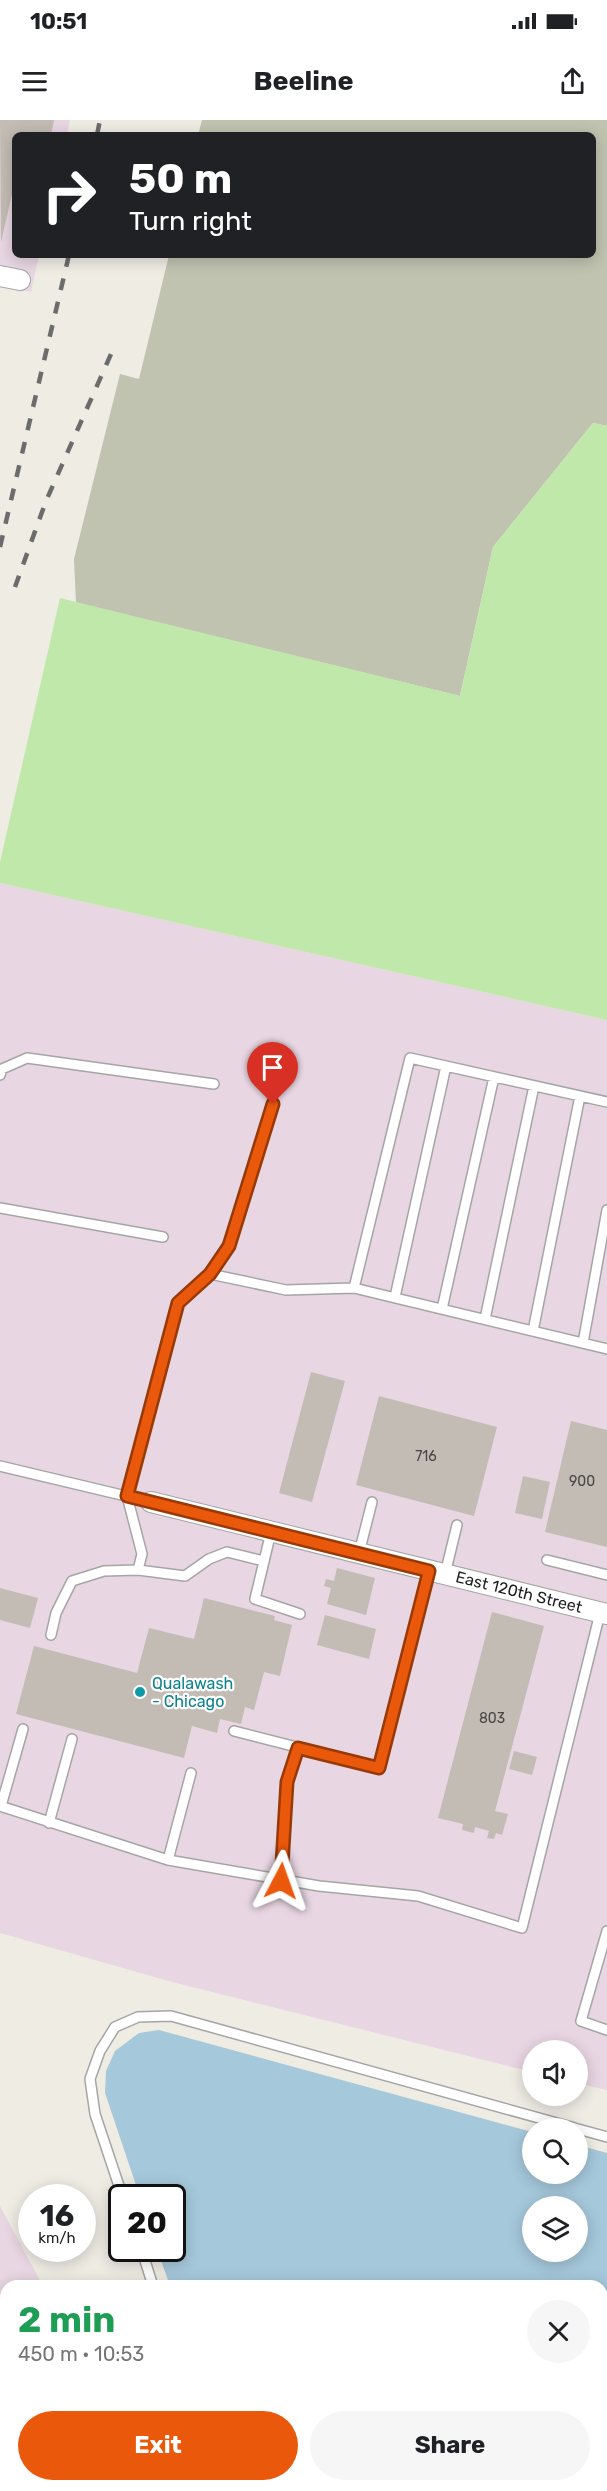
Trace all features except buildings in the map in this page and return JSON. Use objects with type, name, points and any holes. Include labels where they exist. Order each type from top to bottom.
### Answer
[{"type":"street","points":[[0,276],[20,280]]},
{"type":"street","name":"East 120th Street","points":[[151,1502],[604,1613]]},
{"type":"lane","points":[[0,1076],[3,1069],[27,1058],[214,1084]]},
{"type":"lane","points":[[354,1288],[410,1058],[607,1102]]},
{"type":"lane","points":[[395,1297],[446,1066]]},
{"type":"lane","points":[[442,1309],[494,1077]]},
{"type":"lane","points":[[485,1319],[534,1086]]},
{"type":"lane","points":[[533,1331],[580,1096]]},
{"type":"lane","points":[[138,1570],[142,1554],[127,1496],[178,1303],[210,1274],[229,1246],[273,1104]]},
{"type":"lane","points":[[0,1208],[163,1237]]},
{"type":"lane","points":[[583,1343],[607,1210]]},
{"type":"lane","points":[[210,1274],[286,1290],[354,1288],[607,1349]]},
{"type":"lane","points":[[0,1466],[151,1502]]},
{"type":"lane","points":[[359,1553],[372,1502]]},
{"type":"lane","points":[[234,1731],[379,1768],[437,1572],[457,1525]]},
{"type":"lane","points":[[272,1532],[255,1599],[300,1614]]},
{"type":"lane","points":[[51,1635],[57,1613],[72,1581],[104,1570],[138,1570],[185,1576],[209,1559],[227,1552],[264,1561]]},
{"type":"lane","points":[[547,1560],[607,1575]]},
{"type":"lane","points":[[23,1729],[1,1806],[168,1860],[281,1881],[418,1896],[522,1928],[604,1613]]},
{"type":"lane","points":[[49,1823],[72,1739]]},
{"type":"lane","points":[[281,1881],[287,1782],[298,1748]]},
{"type":"lane","points":[[168,1860],[191,1773]]},
{"type":"lane","points":[[607,1931],[605,1944],[580,2021],[607,2030]]},
{"type":"lane","points":[[118,2184],[95,2114],[90,2079],[100,2050],[115,2027],[138,2017],[171,2016],[537,2118]]},
{"type":"lane","points":[[588,2132],[607,2137]]},
{"type":"lane","points":[[145,2262],[151,2280]]},
{"type":"shaded area","points":[[0,120],[70,120],[68,132],[12,132],[12,258],[38,258],[31,292],[0,284]]},
{"type":"shaded area","points":[[202,120],[607,120],[607,426],[593,423],[493,547],[460,696],[76,603],[74,559],[120,374],[139,379],[168,258],[596,258],[596,132],[199,132]]},
{"type":"shaded area","points":[[0,883],[607,1020],[607,2090],[588,2085],[588,2040],[522,2040],[522,2070],[172,1982],[0,1933]]},
{"type":"shaded area","points":[[0,2206],[18,2239],[18,2262],[30,2262],[40,2280],[0,2280]]},
{"type":"green space","points":[[593,423],[607,426],[607,1020],[0,883],[0,862],[60,598],[460,696],[493,547]]},
{"type":"water","points":[[159,2030],[522,2129],[522,2184],[588,2184],[588,2148],[607,2153],[607,2280],[168,2280],[162,2262],[186,2262],[186,2184],[136,2184],[105,2093],[106,2071],[115,2051],[139,2033]]},
{"type":"railway","points":[[98,132],[100,120]]},
{"type":"railway","points":[[0,547],[68,258]]},
{"type":"railway","points":[[15,587],[46,501],[115,345]]},
{"type":"place","name":"Qualawash - Chicago","points":[[140,1692]]},
{"type":"route","points":[[273,1104],[229,1246],[210,1274],[178,1303],[127,1496],[429,1571],[379,1768],[298,1748],[287,1782],[281,1881]]}]
